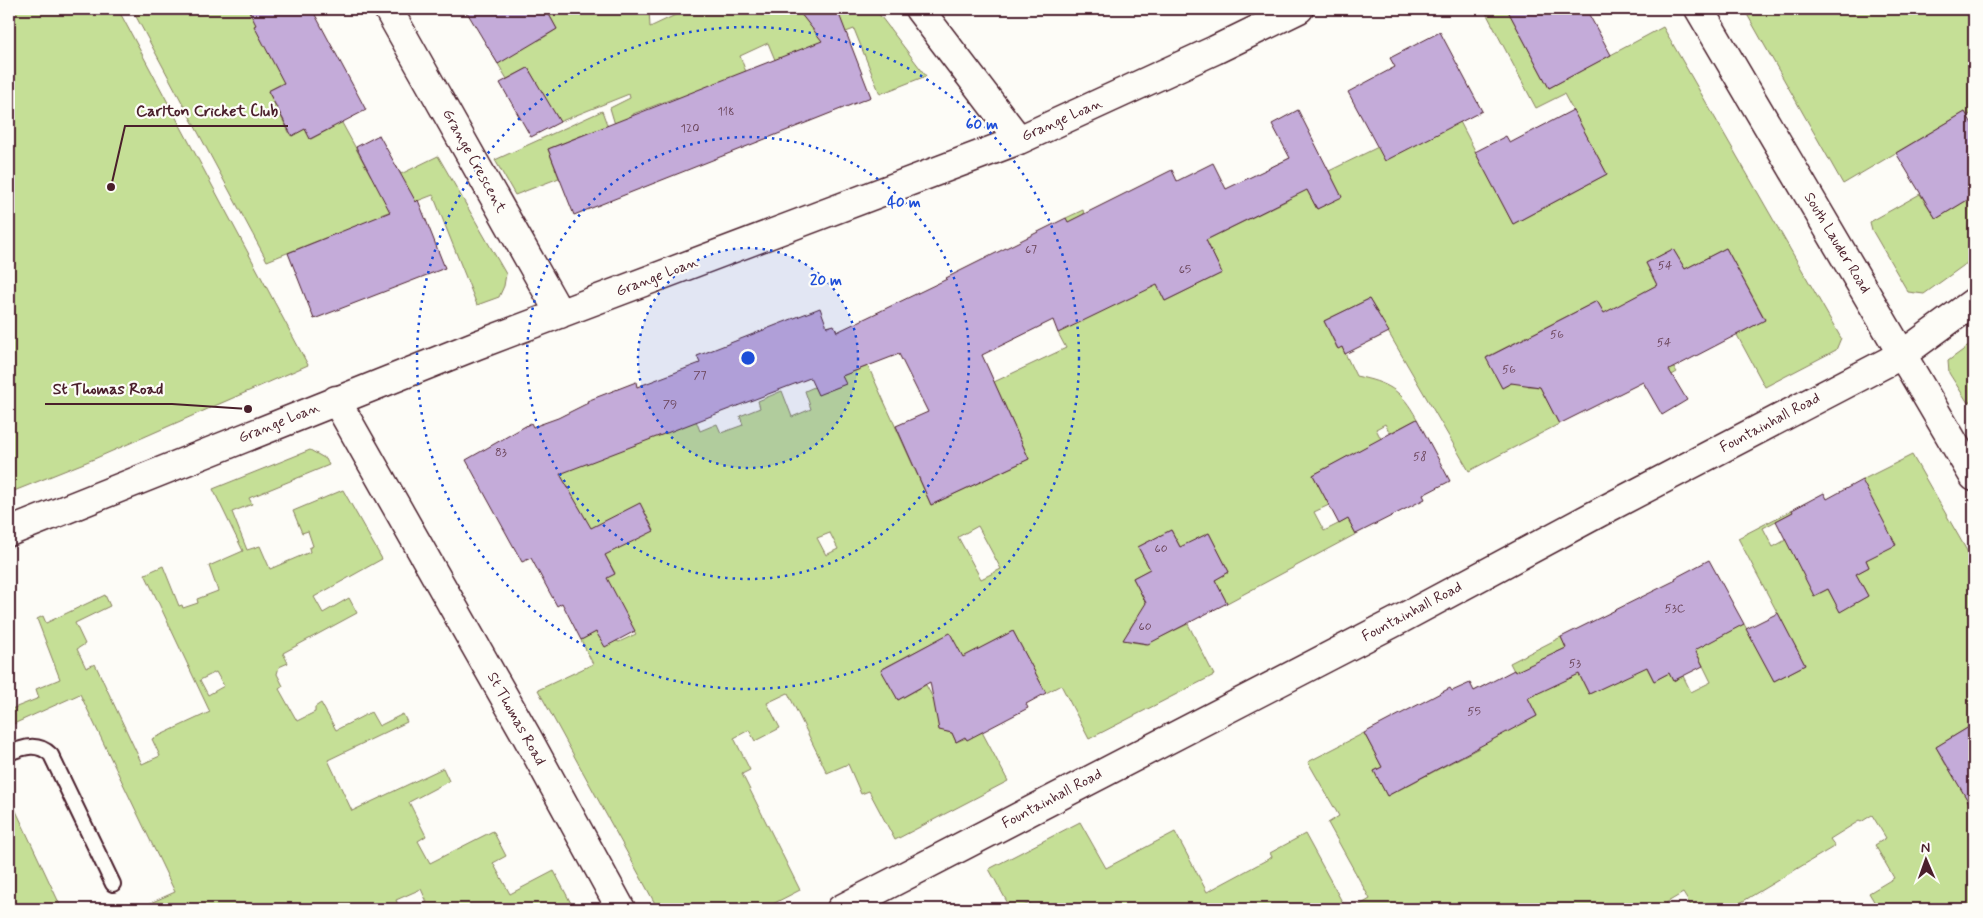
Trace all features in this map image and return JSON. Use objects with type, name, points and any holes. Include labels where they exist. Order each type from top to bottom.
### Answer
[{"type":"street","name":"Grange Crescent","points":[[388,9],[560,314]]},
{"type":"street","points":[[919,9],[1019,140]]},
{"type":"street","name":"Grange Loan","points":[[9,532],[336,400],[1019,140],[1215,50],[1299,9]]},
{"type":"street","name":"South Lauder Road","points":[[1699,9],[1974,477]]},
{"type":"street","name":"Fountainhall Road","points":[[841,909],[1400,620],[1604,510],[1903,354],[1974,302]]},
{"type":"street","name":"St Thomas Road","points":[[336,400],[527,737],[621,909]]},
{"type":"lane","points":[[9,753],[26,746],[34,746],[47,750],[52,754],[113,884]]},
{"type":"green space","points":[[9,9],[118,9],[308,365],[94,459],[9,493]]},
{"type":"green space","points":[[132,9],[248,9],[252,17],[268,9],[275,9],[266,13],[336,55],[268,91],[291,136],[305,129],[311,139],[330,129],[336,112],[371,176],[395,164],[401,174],[438,156],[506,274],[504,286],[499,297],[477,305],[433,195],[378,216],[381,223],[330,236],[267,261]]},
{"type":"green space","points":[[546,9],[649,9],[650,27],[688,9],[797,9],[804,18],[816,9],[875,9],[926,76],[880,94],[854,29],[778,67],[768,43],[740,56],[746,72],[688,125],[677,97],[633,114],[635,120],[616,128],[610,108],[630,98],[629,94],[559,122],[528,68],[507,79],[491,52],[531,29],[538,41],[557,29]]},
{"type":"green space","points":[[1484,9],[1507,9],[1549,88],[1663,27],[1841,338],[1836,350],[1765,387],[1737,335],[1765,319],[1726,248],[1685,269],[1673,249],[1646,263],[1657,285],[1633,298],[1671,368],[1674,368],[1677,372],[1647,389],[1597,301],[1487,357],[1502,388],[1524,377],[1528,386],[1540,387],[1559,424],[1469,471],[1369,299],[1324,321],[1337,348],[1342,347],[1356,376],[1377,381],[1392,389],[1405,401],[1417,419],[1390,433],[1385,424],[1376,429],[1381,439],[1313,475],[1329,505],[1314,512],[1324,531],[1348,519],[1356,534],[1227,603],[1215,580],[1229,572],[1209,533],[1195,540],[1183,552],[1171,530],[1138,547],[1150,569],[1133,578],[1151,613],[1134,622],[1128,632],[1132,642],[1146,644],[1188,624],[1214,675],[1089,739],[1061,685],[1046,693],[1013,631],[963,658],[949,634],[882,669],[898,700],[926,685],[940,711],[940,727],[944,731],[952,733],[956,742],[982,732],[1008,781],[895,840],[869,791],[861,794],[848,764],[827,773],[788,693],[767,703],[780,728],[755,741],[749,730],[734,738],[750,770],[742,774],[800,890],[763,909],[658,909],[538,690],[593,664],[581,640],[596,632],[619,642],[636,634],[601,580],[615,573],[536,431],[690,405],[700,431],[717,424],[721,433],[743,425],[740,416],[760,408],[758,401],[782,391],[792,417],[811,409],[805,391],[821,384],[825,392],[845,384],[842,376],[868,366],[931,505],[1029,459],[994,382],[1066,348],[1058,333],[1066,218],[1083,210],[1084,214],[1149,268],[1165,301],[1222,273],[1206,240],[1288,200],[1272,167],[1290,158],[1317,209],[1341,196],[1329,171],[1454,110],[1513,224],[1607,174],[1564,94],[1536,108]],"holes":[[[978,526],[1001,569],[981,579],[958,537]],[[830,533],[838,549],[826,555],[817,538]]]},
{"type":"green space","points":[[1744,9],[1974,9],[1974,112],[1967,116],[1965,112],[1843,184]]},
{"type":"green space","points":[[602,111],[609,130],[590,132],[548,149],[559,178],[515,195],[495,160]]},
{"type":"green space","points":[[1920,194],[1936,219],[1974,196],[1974,258],[1924,294],[1908,292],[1872,230],[1870,222]]},
{"type":"green space","points":[[1974,342],[1974,399],[1968,403],[1949,373],[1948,361]]},
{"type":"green space","points":[[310,450],[326,459],[329,465],[249,498],[252,504],[232,512],[247,550],[260,546],[270,569],[310,552],[309,548],[313,546],[308,531],[302,533],[293,511],[343,490],[382,559],[314,597],[323,613],[349,598],[357,613],[283,653],[288,663],[279,667],[277,674],[283,686],[279,689],[297,721],[315,712],[315,707],[321,703],[336,730],[371,712],[379,726],[403,714],[407,722],[328,760],[352,811],[443,768],[449,781],[409,802],[426,836],[418,841],[430,863],[493,831],[506,856],[493,863],[510,894],[554,871],[574,909],[422,909],[420,905],[427,902],[421,889],[396,900],[400,909],[137,909],[175,892],[80,694],[9,726],[9,710],[39,698],[36,689],[60,679],[37,619],[43,616],[46,623],[105,595],[110,606],[75,623],[85,644],[77,649],[86,668],[95,664],[142,764],[160,756],[152,739],[210,712],[145,574],[163,566],[179,606],[182,605],[183,608],[198,603],[197,599],[218,591],[209,566],[243,551],[213,489]],"holes":[[[216,672],[224,686],[208,695],[200,680]]]},
{"type":"green space","points":[[1912,455],[1974,563],[1974,724],[1936,747],[1946,765],[1956,760],[1951,771],[1974,811],[1974,909],[1875,909],[1878,908],[1869,893],[1894,878],[1875,845],[1886,838],[1872,815],[1830,839],[1835,846],[1730,909],[1693,909],[1683,893],[1666,903],[1670,909],[1353,909],[1370,899],[1328,823],[1339,816],[1308,762],[1364,733],[1382,767],[1374,771],[1387,796],[1479,748],[1477,742],[1496,732],[1474,691],[1484,686],[1507,731],[1537,716],[1510,663],[1561,637],[1566,648],[1553,654],[1567,679],[1579,674],[1589,694],[1646,666],[1654,681],[1669,673],[1673,681],[1683,676],[1691,692],[1711,682],[1679,617],[1744,624],[1774,681],[1805,665],[1738,538],[1792,510],[1793,512],[1763,528],[1773,547],[1802,531],[1801,570],[1808,583],[1811,582],[1818,594],[1828,589],[1840,611],[1868,596],[1856,574],[1869,567],[1866,560],[1862,480]]},
{"type":"green space","points":[[9,796],[62,909],[9,909]]},
{"type":"green space","points":[[1080,822],[1106,868],[1175,832],[1207,892],[1272,857],[1270,853],[1305,834],[1346,909],[1034,909],[1030,903],[1018,909],[1011,909],[989,869]]},
{"type":"building","points":[[248,9],[312,9],[366,110],[310,139],[305,129],[292,136],[268,91],[284,83],[254,26],[256,25]]},
{"type":"building","points":[[465,9],[546,9],[557,29],[498,64]]},
{"type":"building","points":[[797,9],[837,9],[871,97],[574,215],[548,149],[822,41]]},
{"type":"building","points":[[1507,9],[1586,9],[1611,55],[1549,88]]},
{"type":"building","points":[[1440,32],[1482,111],[1385,161],[1348,92],[1395,67],[1390,58]]},
{"type":"building","points":[[528,68],[560,122],[531,137],[500,83]]},
{"type":"building","points":[[1298,110],[1342,197],[1317,209],[1307,190],[1206,240],[1222,273],[1165,301],[1157,285],[1058,333],[1053,320],[982,355],[1029,459],[931,505],[896,426],[928,412],[899,354],[842,376],[846,384],[818,395],[810,378],[560,474],[591,528],[640,503],[654,531],[605,555],[615,574],[607,578],[635,631],[605,647],[596,632],[581,640],[562,603],[557,606],[531,558],[522,562],[466,460],[531,423],[533,427],[558,418],[588,403],[587,401],[636,382],[637,387],[700,363],[697,356],[820,308],[827,327],[834,325],[837,332],[947,279],[1066,218],[1068,222],[1172,170],[1177,181],[1213,163],[1226,189],[1290,158],[1272,124]]},
{"type":"building","points":[[1573,110],[1607,174],[1513,224],[1475,152],[1506,136],[1510,143]]},
{"type":"building","points":[[1965,112],[1974,127],[1974,196],[1936,219],[1896,153]]},
{"type":"building","points":[[379,135],[416,202],[418,200],[445,268],[314,319],[288,253],[390,212],[356,147]]},
{"type":"building","points":[[1726,248],[1765,320],[1669,370],[1687,400],[1662,415],[1643,382],[1559,424],[1540,387],[1511,383],[1502,388],[1486,358],[1597,301],[1604,313],[1657,285],[1646,263],[1673,249],[1685,269]]},
{"type":"building","points":[[1369,299],[1389,332],[1345,354],[1342,347],[1338,349],[1324,321]]},
{"type":"building","points":[[1417,419],[1450,481],[1423,495],[1425,499],[1356,534],[1348,519],[1339,524],[1313,475]]},
{"type":"building","points":[[1862,480],[1896,545],[1866,560],[1869,567],[1856,574],[1868,596],[1840,612],[1828,589],[1814,596],[1776,521],[1824,493],[1827,499]]},
{"type":"building","points":[[1171,530],[1180,547],[1209,533],[1229,572],[1215,580],[1227,603],[1148,644],[1123,640],[1146,603],[1133,578],[1150,569],[1138,547]]},
{"type":"building","points":[[1709,560],[1744,624],[1695,650],[1703,666],[1673,681],[1669,673],[1654,681],[1647,667],[1589,694],[1579,674],[1528,698],[1537,716],[1387,796],[1374,771],[1382,767],[1364,733],[1450,688],[1452,691],[1470,683],[1474,691],[1514,670],[1515,672],[1566,648],[1561,637],[1676,580],[1675,578]]},
{"type":"building","points":[[1778,613],[1805,665],[1774,681],[1746,629]]},
{"type":"building","points":[[1013,631],[1046,693],[1026,704],[1028,708],[967,740],[965,737],[956,742],[952,733],[939,730],[930,682],[898,700],[881,670],[950,633],[963,657]]},
{"type":"building","points":[[1974,724],[1974,811],[1936,747]]},
{"type":"place","name":"Carlton Cricket Club","points":[[111,187]]},
{"type":"place","name":"St Thomas Road","points":[[248,409]]}]
